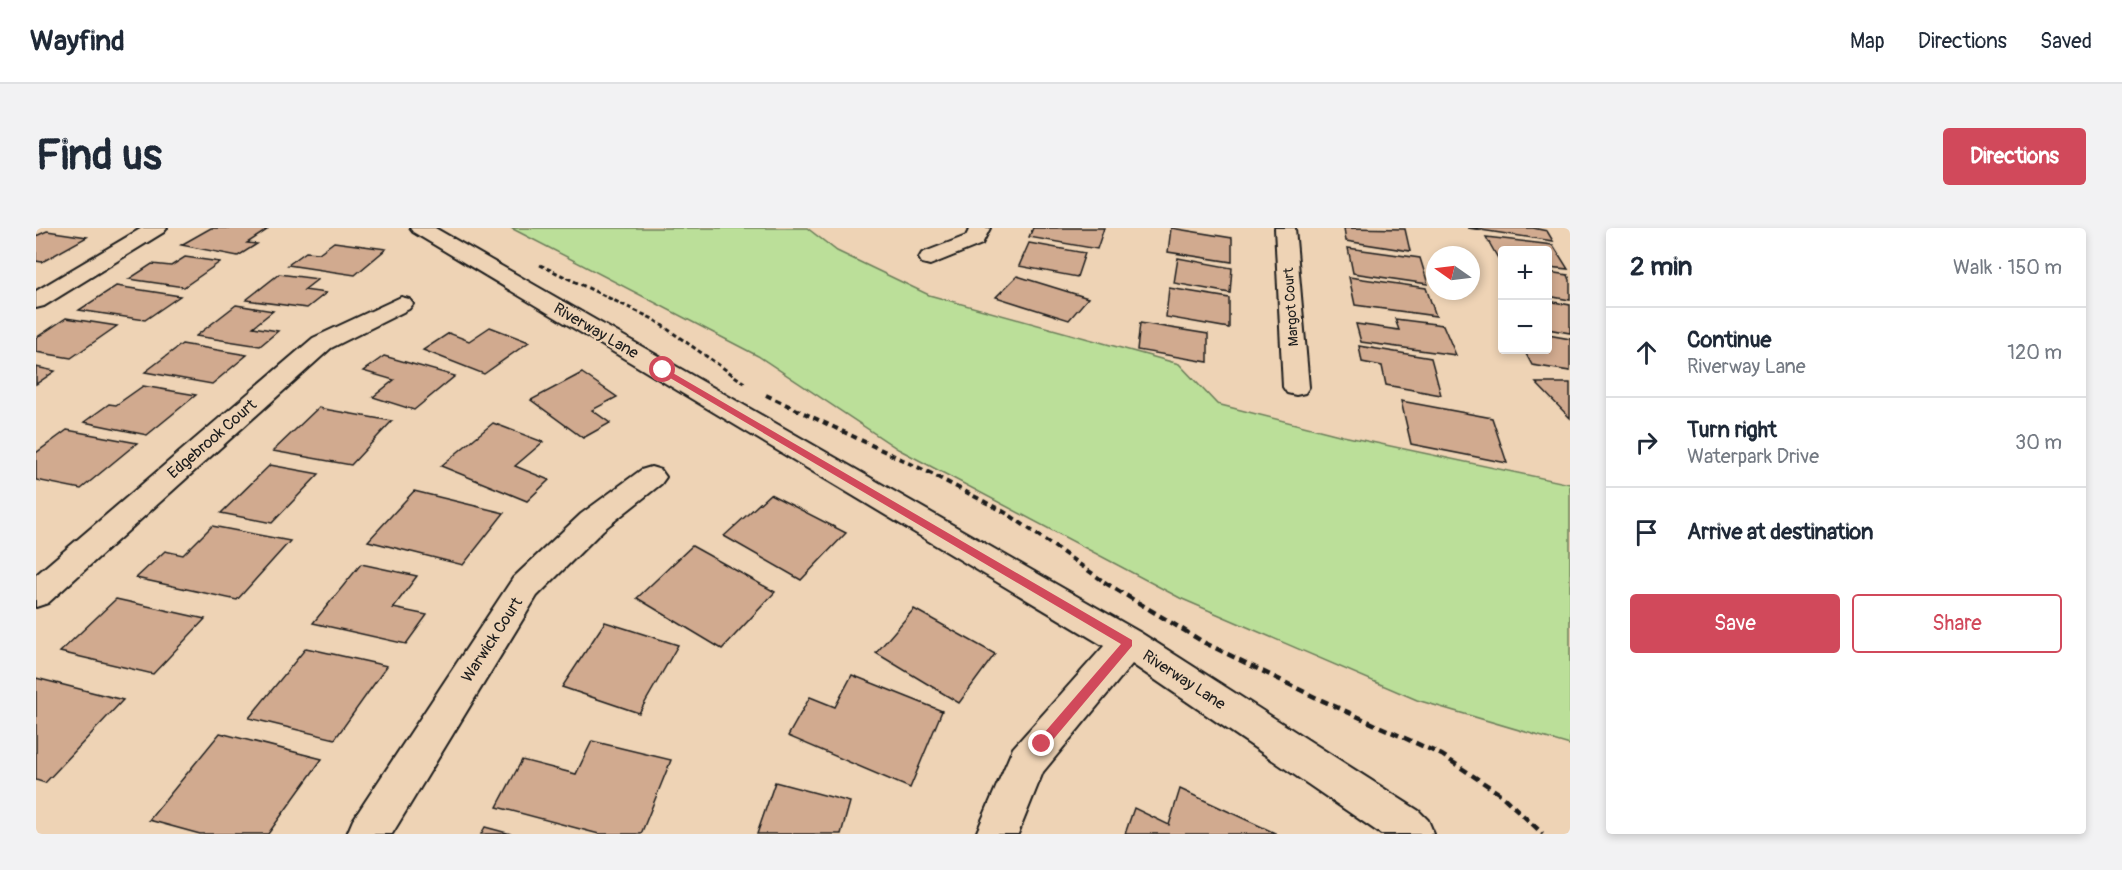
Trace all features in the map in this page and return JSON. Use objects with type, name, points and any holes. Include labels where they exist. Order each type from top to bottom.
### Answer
[{"type":"street","points":[[36,301],[158,228]]},
{"type":"street","name":"Riverway Lane","points":[[420,228],[1128,643],[1394,818],[1413,834]]},
{"type":"street","points":[[930,258],[975,240],[980,228]]},
{"type":"street","name":"Margot Court","points":[[1285,228],[1296,387]]},
{"type":"street","name":"Edgebrook Court","points":[[36,594],[322,343],[401,304]]},
{"type":"street","name":"Warwick Court","points":[[368,834],[525,587],[592,522],[651,477]]},
{"type":"street","points":[[997,834],[1028,761],[1128,643]]},
{"type":"path","points":[[533,262],[653,319],[754,389]]},
{"type":"path","points":[[763,394],[928,472],[1008,514],[1077,564],[1149,611],[1205,643],[1442,756],[1500,794],[1543,834]]},
{"type":"green space","points":[[511,228],[807,228],[837,251],[929,295],[1179,364],[1217,404],[1343,436],[1570,484],[1570,745],[1417,700],[1180,598],[898,449],[758,356]]},
{"type":"building","points":[[211,228],[267,230],[247,243],[257,244],[238,256],[181,245]]},
{"type":"building","points":[[1033,228],[1104,228],[1097,249],[1029,237]]},
{"type":"building","points":[[1171,228],[1232,238],[1232,262],[1168,252]]},
{"type":"building","points":[[1344,228],[1405,229],[1410,251],[1346,241]]},
{"type":"building","points":[[1468,228],[1533,228],[1547,231],[1553,241]]},
{"type":"building","points":[[47,231],[87,237],[42,262],[36,261],[36,236]]},
{"type":"building","points":[[1486,237],[1553,245],[1568,269],[1552,267],[1552,246],[1498,246],[1498,258]]},
{"type":"building","points":[[334,242],[386,249],[355,275],[288,265],[306,252],[319,253]]},
{"type":"building","points":[[1029,243],[1085,253],[1077,277],[1019,266]]},
{"type":"building","points":[[1348,248],[1420,258],[1426,284],[1353,273]]},
{"type":"building","points":[[185,257],[220,262],[184,287],[129,279],[152,264],[171,266]]},
{"type":"building","points":[[1178,258],[1232,268],[1230,293],[1174,283]]},
{"type":"building","points":[[1552,273],[1568,275],[1570,300],[1552,297]]},
{"type":"building","points":[[279,274],[318,279],[304,290],[326,293],[307,308],[246,300]]},
{"type":"building","points":[[1017,276],[1088,298],[1069,320],[996,297]]},
{"type":"building","points":[[1349,277],[1426,288],[1426,300],[1430,300],[1436,316],[1355,305]]},
{"type":"building","points":[[116,286],[180,296],[145,320],[79,310]]},
{"type":"building","points":[[1169,288],[1229,298],[1229,328],[1166,317]]},
{"type":"building","points":[[1552,302],[1570,305],[1570,333],[1552,330]]},
{"type":"building","points":[[236,305],[273,311],[253,327],[278,331],[260,346],[196,336]]},
{"type":"building","points":[[66,318],[117,326],[71,358],[36,352],[36,338]]},
{"type":"building","points":[[1395,319],[1443,325],[1456,355],[1361,342],[1356,324],[1399,330]]},
{"type":"building","points":[[1140,323],[1208,334],[1208,362],[1137,350]]},
{"type":"building","points":[[490,327],[529,342],[484,374],[423,350],[449,333],[469,341]]},
{"type":"building","points":[[1552,336],[1570,339],[1570,371],[1532,365],[1526,354],[1552,354]]},
{"type":"building","points":[[182,344],[247,355],[212,384],[145,372]]},
{"type":"building","points":[[1359,346],[1431,358],[1441,395],[1386,385],[1382,366],[1362,362]]},
{"type":"building","points":[[384,356],[455,376],[414,410],[373,397],[394,380],[363,371]]},
{"type":"building","points":[[36,367],[55,371],[36,384]]},
{"type":"building","points":[[582,373],[617,397],[592,410],[610,423],[583,438],[531,400]]},
{"type":"building","points":[[1536,383],[1570,383],[1570,418]]},
{"type":"building","points":[[143,386],[196,395],[147,435],[84,422],[109,404],[116,405]]},
{"type":"building","points":[[1401,401],[1492,418],[1507,463],[1411,444]]},
{"type":"building","points":[[318,408],[392,421],[351,465],[273,451]]},
{"type":"building","points":[[493,423],[543,442],[515,466],[549,480],[527,501],[441,466]]},
{"type":"building","points":[[67,430],[137,443],[81,489],[36,480],[36,453]]},
{"type":"building","points":[[270,465],[319,474],[272,523],[221,513]]},
{"type":"building","points":[[414,491],[504,513],[463,565],[368,541]]},
{"type":"building","points":[[770,494],[846,533],[801,580],[724,536]]},
{"type":"building","points":[[212,526],[290,541],[237,600],[136,578],[165,551],[183,555]]},
{"type":"building","points":[[692,546],[775,592],[722,649],[637,598]]},
{"type":"building","points":[[361,564],[417,576],[393,608],[427,615],[406,644],[313,623]]},
{"type":"building","points":[[116,599],[205,619],[153,674],[60,652]]},
{"type":"building","points":[[914,609],[995,654],[959,703],[876,653]]},
{"type":"building","points":[[605,622],[678,645],[639,713],[562,687]]},
{"type":"building","points":[[306,648],[387,666],[335,739],[249,718]]},
{"type":"building","points":[[852,675],[942,711],[910,788],[788,736],[810,697],[835,707]]},
{"type":"building","points":[[36,678],[123,700],[45,783],[36,780]]},
{"type":"building","points":[[220,733],[322,759],[268,834],[200,834],[149,820]]},
{"type":"building","points":[[592,741],[671,760],[641,834],[599,834],[497,807],[522,760],[576,774]]},
{"type":"building","points":[[775,782],[850,802],[841,834],[757,834]]},
{"type":"building","points":[[1180,789],[1277,834],[1125,834],[1134,808],[1169,825]]},
{"type":"building","points":[[485,827],[511,834],[481,834]]},
{"type":"route","points":[[663,370],[1128,643],[1042,744]]}]
